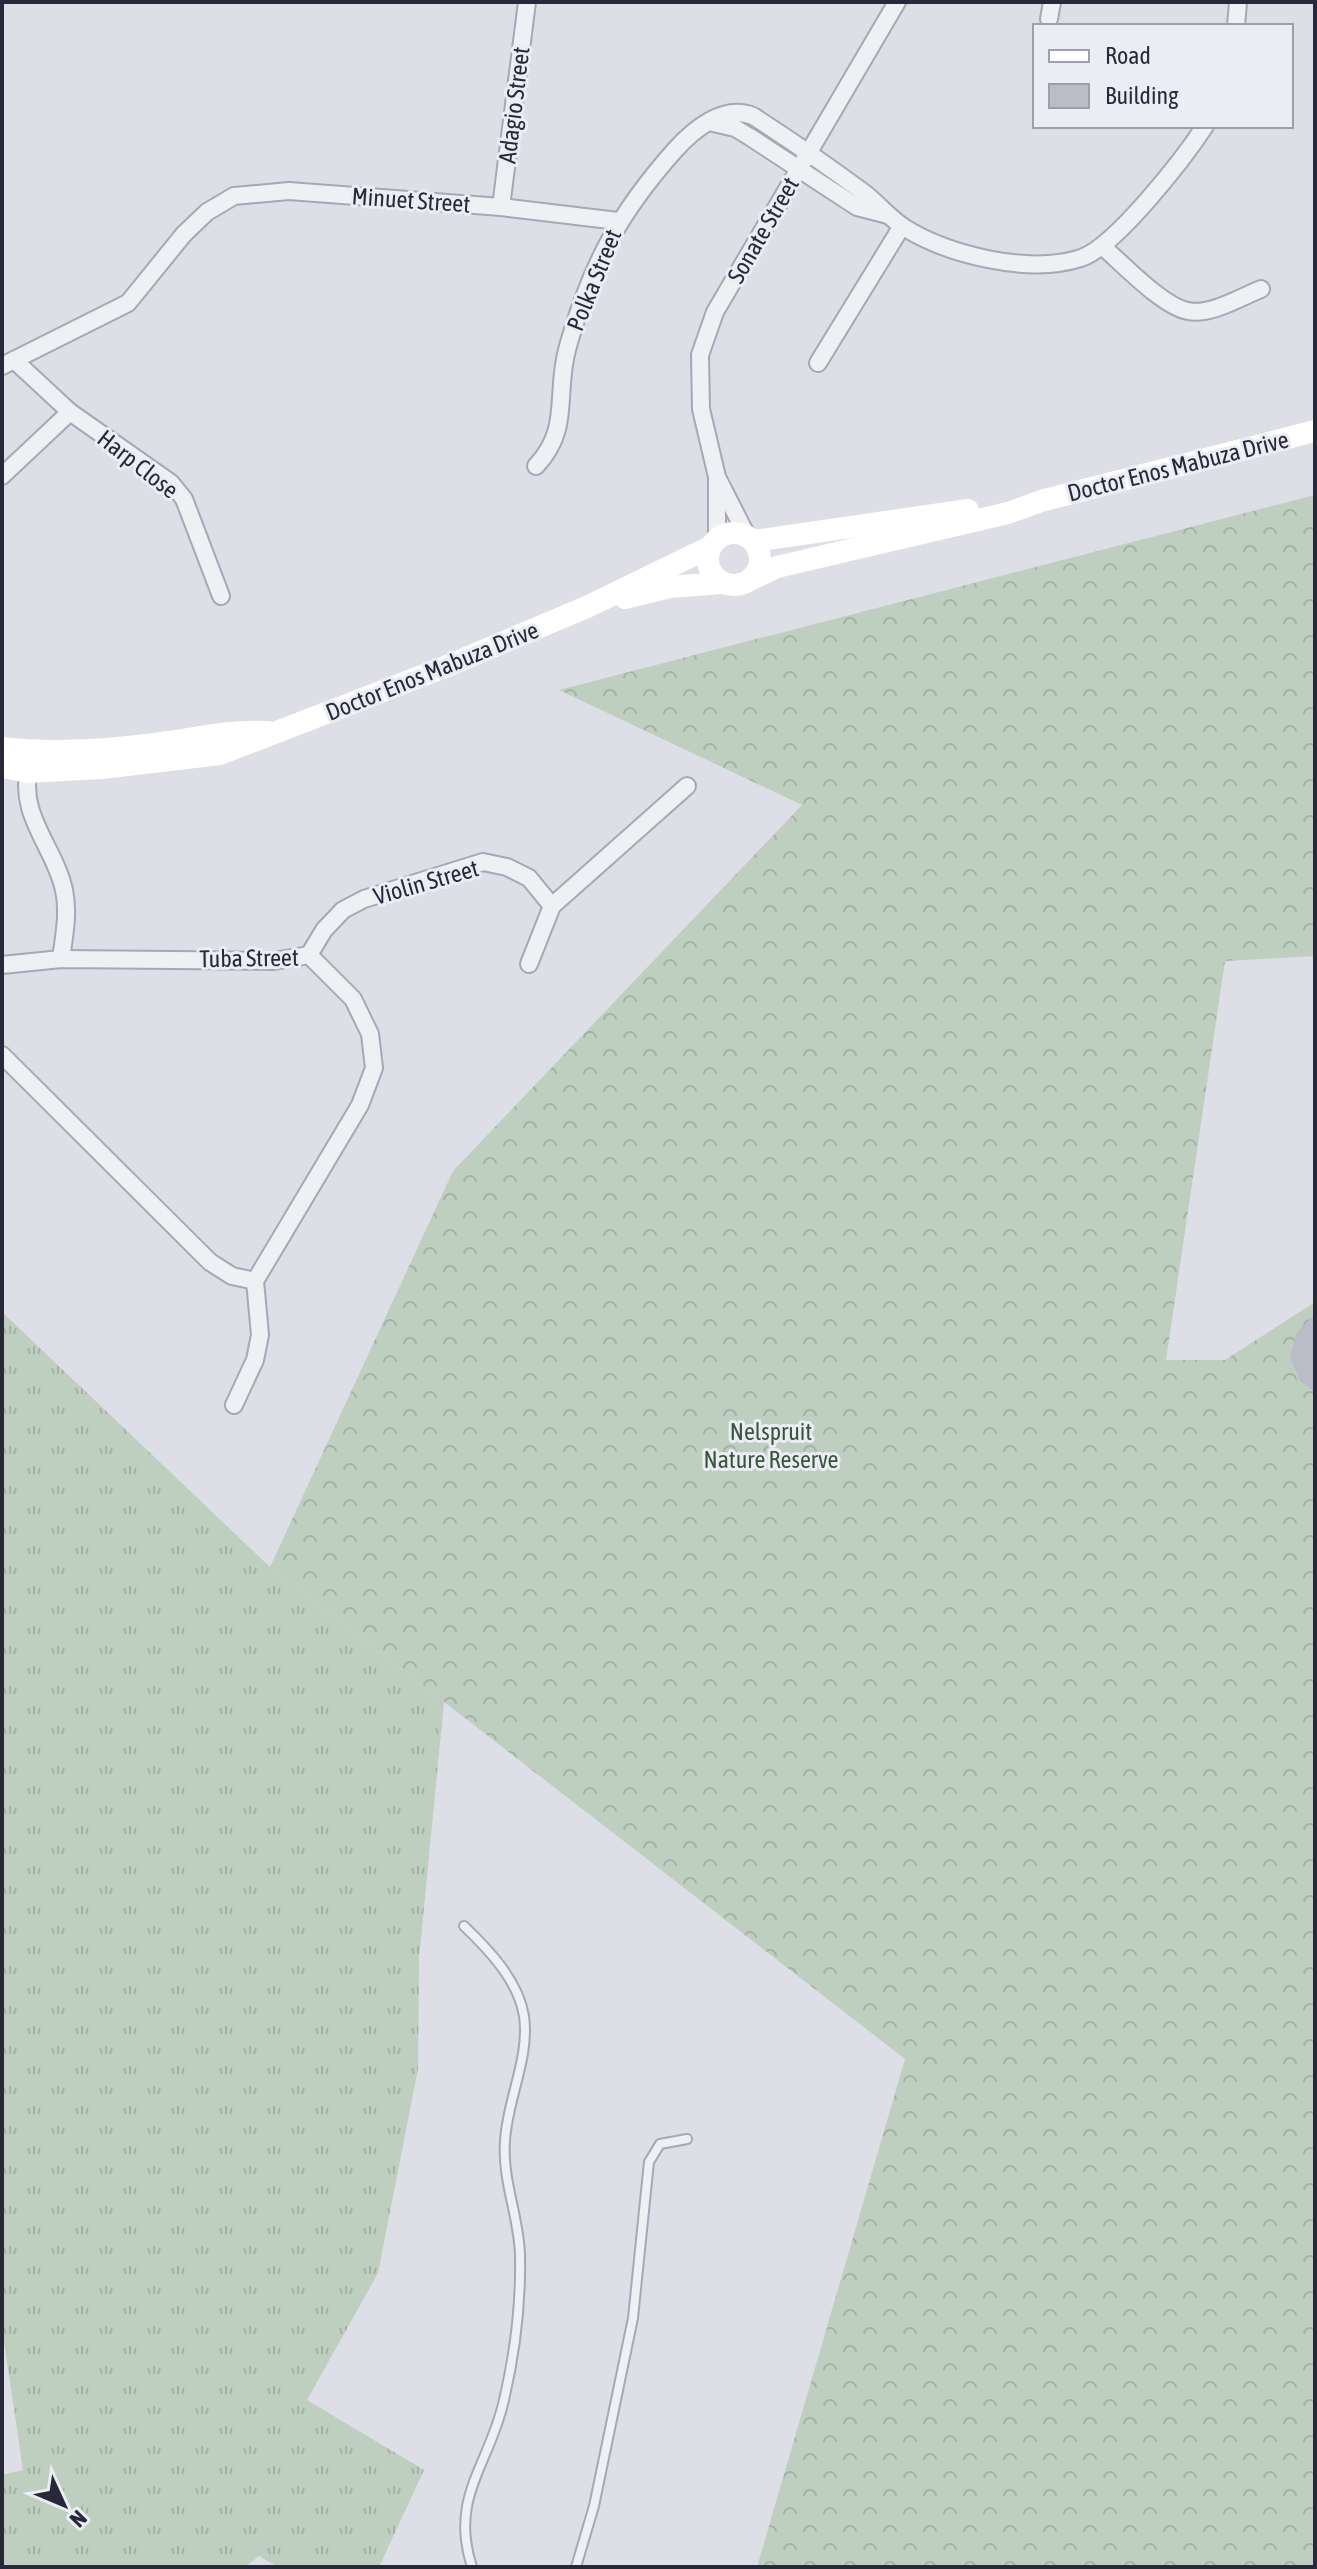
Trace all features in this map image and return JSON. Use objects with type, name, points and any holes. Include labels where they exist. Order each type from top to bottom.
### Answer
[{"type":"main road","name":"Doctor Enos Mabuza Drive","points":[[752,579],[777,567],[970,523],[1041,501],[1315,431]]},
{"type":"main road","name":"Doctor Enos Mabuza Drive","points":[[750,538],[1041,501]]},
{"type":"main road","points":[[726,533],[750,538],[761,560],[752,579],[743,584],[722,583],[709,567],[713,543],[726,533]]},
{"type":"main road","name":"Doctor Enos Mabuza Drive","points":[[2,767],[250,731],[274,733],[353,705],[589,606],[713,543]]},
{"type":"main road","name":"Doctor Enos Mabuza Drive","points":[[589,606],[670,587],[722,583]]},
{"type":"main road","name":"Doctor Enos Mabuza Drive","points":[[2,748],[31,762]]},
{"type":"street","name":"Adagio Street","points":[[501,207],[527,2]]},
{"type":"street","name":"Sonate Street","points":[[750,538],[717,477],[701,409],[700,355],[715,312],[897,2]]},
{"type":"street","points":[[1049,19],[1052,2]]},
{"type":"street","points":[[1236,24],[1238,2]]},
{"type":"street","name":"Polka Street","points":[[536,466],[551,450],[558,435],[567,349],[588,286],[618,221],[689,134],[734,111],[743,112],[803,161],[862,192],[896,221],[953,251],[995,261],[1049,262],[1081,258],[1102,246]]},
{"type":"street","points":[[1203,128],[1127,222],[1102,246],[1170,303],[1189,312],[1208,310],[1261,289]]},
{"type":"street","name":"Minuet Street","points":[[8,363],[128,303],[141,291],[168,252],[207,212],[234,196],[262,191],[501,207],[618,221]]},
{"type":"street","points":[[818,363],[896,221]]},
{"type":"street","name":"Harp Close","points":[[8,363],[70,412],[171,483],[184,499],[221,596]]},
{"type":"street","points":[[2,476],[70,412]]},
{"type":"street","name":"Sonate Street","points":[[713,543],[717,477]]},
{"type":"street","points":[[31,762],[31,810],[38,835],[64,888],[67,913],[61,959]]},
{"type":"street","points":[[529,964],[552,906],[687,786]]},
{"type":"street","name":"Violin Street","points":[[309,955],[324,930],[343,910],[364,899],[483,862],[507,867],[529,878],[552,906]]},
{"type":"street","name":"Tuba Street","points":[[2,965],[61,959],[274,961],[309,955],[353,999],[370,1034],[374,1068],[360,1105],[255,1281]]},
{"type":"street","points":[[2,1055],[201,1254],[232,1276],[255,1281],[260,1335],[255,1360],[234,1405]]},
{"type":"lane","points":[[464,1926],[491,1952],[511,1983],[524,2016],[520,2069],[505,2138],[504,2179],[520,2254],[518,2319],[505,2399],[465,2505],[463,2540],[472,2567]]},
{"type":"lane","points":[[576,2567],[594,2506],[633,2318],[649,2162],[660,2144],[687,2139]]},
{"type":"green space","name":"Nelspruit Nature Reserve","points":[[1315,495],[1315,956],[1225,961],[1166,1360],[1225,1360],[1315,1302],[1315,2567],[757,2567],[905,2059],[270,1567],[453,1171],[802,805],[559,690]]},
{"type":"green space","points":[[2,1312],[270,1567],[444,1702],[419,1959],[418,2069],[378,2273],[307,2400],[424,2470],[379,2567],[278,2567],[259,2556],[245,2567],[2,2567],[2,2475],[23,2470],[2,2328]]},
{"type":"building","points":[[1315,1313],[1315,1392],[1300,1381],[1290,1358],[1296,1334]]}]
